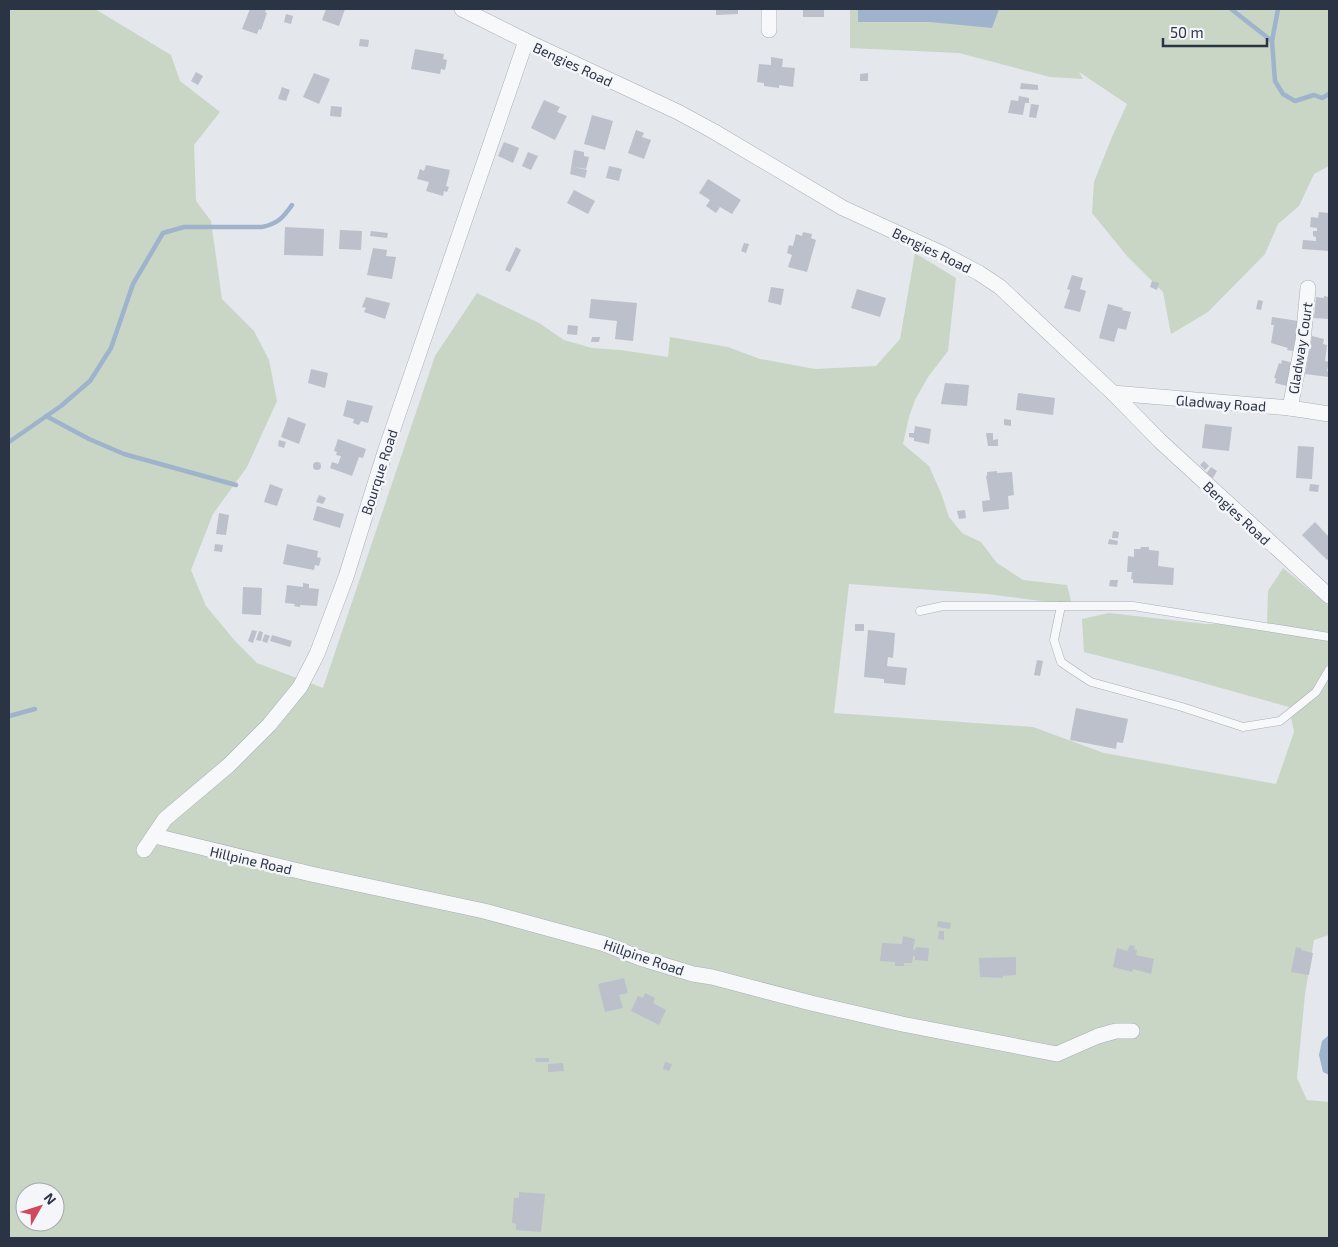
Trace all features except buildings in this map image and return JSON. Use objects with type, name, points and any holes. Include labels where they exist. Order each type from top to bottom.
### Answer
[{"type":"street","name":"Bengies Road","points":[[462,9],[678,112],[843,208],[941,253],[979,273],[1000,288],[1113,393],[1182,461],[1329,596]]},
{"type":"street","points":[[769,9],[769,30]]},
{"type":"street","name":"Bourque Road","points":[[144,850],[165,819],[228,766],[269,725],[300,687],[317,654],[346,577],[385,452],[526,41]]},
{"type":"street","name":"Gladway Court","points":[[1290,408],[1303,341],[1308,288]]},
{"type":"street","name":"Gladway Road","points":[[1113,393],[1290,408],[1329,414]]},
{"type":"street","name":"Hillpine Road","points":[[155,836],[321,876],[484,912],[605,944],[640,958],[694,974],[911,1026],[1057,1054],[1098,1036],[1132,1031]]},
{"type":"lane","points":[[920,611],[943,606],[1133,606],[1329,637]]},
{"type":"lane","points":[[1061,606],[1054,640],[1061,662],[1074,671],[1091,682],[1182,707],[1243,727],[1280,720],[1316,692],[1329,670]]},
{"type":"green space","points":[[9,9],[95,9],[171,55],[180,81],[220,112],[194,145],[196,201],[211,221],[222,299],[254,331],[269,360],[277,401],[247,467],[213,514],[191,570],[206,606],[235,641],[257,663],[323,688],[435,356],[477,293],[539,323],[564,340],[592,348],[668,357],[670,337],[728,347],[760,359],[815,369],[876,366],[900,339],[915,253],[956,278],[948,351],[928,377],[915,400],[903,444],[929,466],[949,517],[962,533],[981,542],[997,563],[1023,580],[1067,585],[1072,605],[987,594],[849,584],[834,713],[1033,727],[1104,753],[1276,784],[1294,732],[1289,707],[1084,652],[1082,619],[1109,613],[1206,624],[1267,624],[1268,591],[1283,568],[1329,606],[1329,935],[1314,940],[1305,994],[1297,1078],[1307,1100],[1329,1102],[1329,1238],[9,1238]]},
{"type":"green space","points":[[850,9],[1329,9],[1329,166],[1314,174],[1299,206],[1278,224],[1265,254],[1208,312],[1171,334],[1163,292],[1127,256],[1092,213],[1094,182],[1127,104],[1079,72],[1083,79],[1050,77],[959,53],[850,48]]},
{"type":"water","points":[[858,9],[999,9],[992,28],[930,22],[858,22]]},
{"type":"water","points":[[1329,1035],[1329,1075],[1323,1072],[1319,1055],[1322,1041]]},
{"type":"waterway","points":[[1231,9],[1272,41]]},
{"type":"waterway","points":[[1278,9],[1272,41],[1275,81],[1283,94],[1295,101],[1314,95],[1322,98],[1329,94]]},
{"type":"waterway","points":[[9,442],[61,406],[90,381],[111,348],[133,284],[163,233],[184,227],[262,227],[279,220],[292,205]]},
{"type":"waterway","points":[[46,416],[89,439],[124,454],[236,485]]},
{"type":"waterway","points":[[9,716],[35,709]]}]
